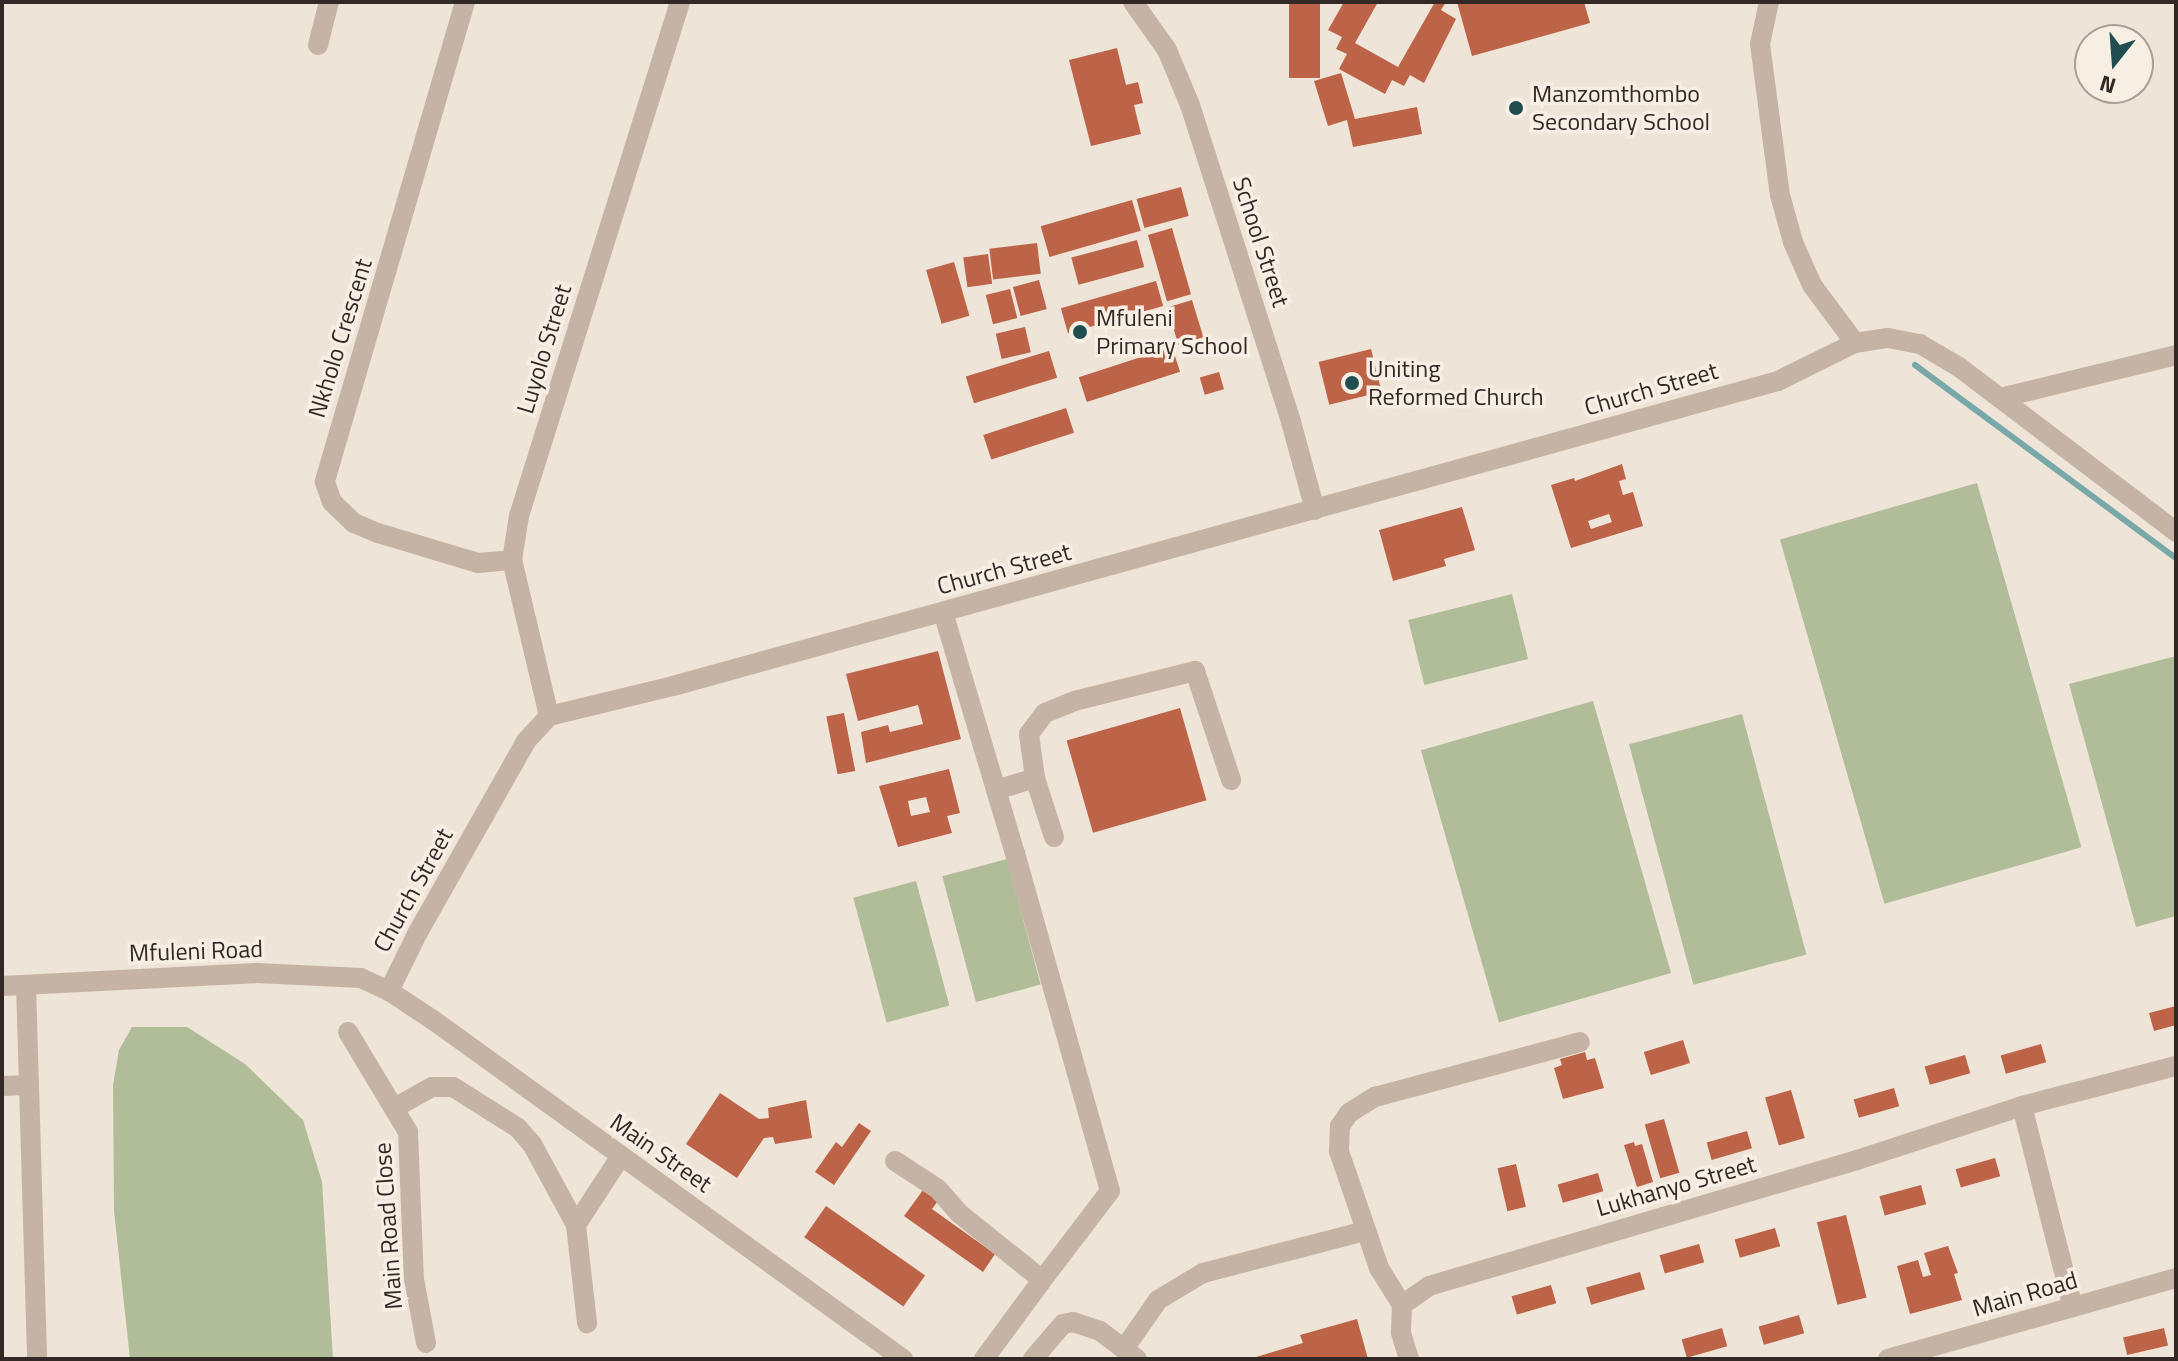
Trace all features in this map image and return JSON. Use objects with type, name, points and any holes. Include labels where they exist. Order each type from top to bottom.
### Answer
[{"type":"street","points":[[318,45],[329,2]]},
{"type":"street","name":"Nkholo Crescent","points":[[465,2],[325,482],[332,502],[354,523],[478,563],[512,560]]},
{"type":"street","name":"Luyolo Street","points":[[549,716],[512,560],[519,516],[680,2]]},
{"type":"street","name":"School Street","points":[[1133,2],[1167,50],[1190,105],[1291,422],[1315,510]]},
{"type":"street","points":[[1769,2],[1760,44],[1780,195],[1793,242],[1812,285],[1855,343],[1888,338],[1920,344],[1959,367],[2176,532]]},
{"type":"street","name":"Church Street","points":[[389,991],[417,934],[526,741],[549,716],[673,686],[1778,381],[1855,343]]},
{"type":"street","points":[[2000,398],[2176,355]]},
{"type":"street","points":[[943,612],[1110,1191],[984,1359]]},
{"type":"street","points":[[1054,837],[1035,778],[1029,734],[1045,713],[1074,701],[1192,670],[1199,675],[1231,780]]},
{"type":"street","points":[[996,790],[1035,778]]},
{"type":"street","name":"Mfuleni Road","points":[[2,986],[257,973],[361,978],[389,991]]},
{"type":"street","points":[[26,985],[37,1359]]},
{"type":"street","name":"Main Street","points":[[389,991],[903,1359]]},
{"type":"street","name":"Main Road Close","points":[[348,1032],[396,1107],[411,1147],[414,1279],[426,1343]]},
{"type":"street","points":[[1409,1359],[1401,1332],[1402,1305],[1384,1278],[1365,1231],[1339,1151],[1340,1126],[1349,1113],[1375,1097],[1580,1042]]},
{"type":"street","name":"Lukhanyo Street","points":[[1402,1305],[1429,1286],[1857,1160],[2022,1106],[2176,1066]]},
{"type":"street","points":[[2,1086],[27,1085]]},
{"type":"street","name":"Main Road Close","points":[[396,1107],[422,1090],[442,1085],[453,1087],[506,1120],[532,1144],[576,1225],[587,1323]]},
{"type":"street","points":[[2022,1106],[2073,1307]]},
{"type":"street","points":[[576,1225],[621,1156]]},
{"type":"street","points":[[895,1161],[938,1189],[960,1214],[1040,1278],[1040,1283]]},
{"type":"street","points":[[1033,1359],[1063,1324],[1073,1322],[1088,1324],[1131,1354],[1158,1300],[1203,1273],[1365,1231]]},
{"type":"street","name":"Main Road","points":[[1888,1359],[2176,1278]]},
{"type":"green space","points":[[1977,483],[2081,847],[1884,904],[1780,540]]},
{"type":"green space","points":[[1512,594],[1528,659],[1424,685],[1408,620]]},
{"type":"green space","points":[[2176,656],[2176,916],[2136,927],[2069,684]]},
{"type":"green space","points":[[1593,701],[1671,973],[1499,1022],[1421,750]]},
{"type":"green space","points":[[1742,714],[1806,955],[1693,985],[1629,744]]},
{"type":"green space","points":[[1007,859],[1041,985],[976,1002],[942,876]]},
{"type":"green space","points":[[916,881],[949,1006],[887,1022],[853,898]]},
{"type":"green space","points":[[132,1027],[187,1027],[245,1064],[303,1120],[322,1182],[333,1359],[130,1359],[114,1211],[113,1085],[119,1050]]},
{"type":"building","points":[[1289,2],[1320,2],[1320,78],[1289,78]]},
{"type":"building","points":[[1344,2],[1378,2],[1355,43],[1398,67],[1435,2],[1446,2],[1441,10],[1456,19],[1424,83],[1410,75],[1404,86],[1392,80],[1385,94],[1339,69],[1347,54],[1336,49],[1342,37],[1328,30]]},
{"type":"building","points":[[1457,2],[1584,2],[1590,23],[1472,56]]},
{"type":"building","points":[[1117,48],[1126,85],[1138,82],[1143,103],[1134,105],[1141,134],[1091,146],[1069,60]]},
{"type":"building","points":[[1341,73],[1355,119],[1417,107],[1422,134],[1353,147],[1347,120],[1328,126],[1314,81]]},
{"type":"building","points":[[1181,187],[1189,216],[1144,228],[1137,199]]},
{"type":"building","points":[[1132,200],[1141,231],[1050,257],[1041,226]]},
{"type":"building","points":[[1172,228],[1191,294],[1167,301],[1148,235]]},
{"type":"building","points":[[1137,240],[1144,267],[1079,285],[1071,258]]},
{"type":"building","points":[[1037,243],[1041,274],[993,280],[989,249]]},
{"type":"building","points":[[988,254],[992,284],[967,287],[963,257]]},
{"type":"building","points":[[954,262],[969,316],[942,324],[926,270]]},
{"type":"building","points":[[1039,280],[1047,309],[1021,316],[1013,287]]},
{"type":"building","points":[[1156,281],[1163,306],[1068,333],[1061,308]]},
{"type":"building","points":[[1010,289],[1017,318],[993,324],[986,295]]},
{"type":"building","points":[[1192,300],[1203,337],[1179,345],[1167,308]]},
{"type":"building","points":[[1025,327],[1031,352],[1002,359],[996,334]]},
{"type":"building","points":[[1172,347],[1180,372],[1087,402],[1079,377]]},
{"type":"building","points":[[1371,349],[1382,392],[1329,405],[1319,362]]},
{"type":"building","points":[[1049,351],[1057,378],[974,403],[966,376]]},
{"type":"building","points":[[1219,372],[1224,389],[1205,395],[1200,378]]},
{"type":"building","points":[[1066,408],[1074,433],[991,460],[983,435]]},
{"type":"building","points":[[1622,464],[1626,479],[1619,481],[1623,495],[1633,492],[1643,526],[1571,548],[1551,485],[1574,478],[1575,481]],"holes":[[[1609,514],[1612,522],[1591,529],[1588,521]]]},
{"type":"building","points":[[1462,507],[1475,550],[1444,559],[1446,566],[1393,581],[1379,530]]},
{"type":"building","points":[[938,651],[961,739],[866,763],[861,732],[888,725],[890,732],[923,724],[918,705],[858,721],[846,674]]},
{"type":"building","points":[[1180,708],[1206,800],[1093,833],[1067,741]]},
{"type":"building","points":[[844,713],[855,771],[838,774],[826,716]]},
{"type":"building","points":[[949,769],[960,813],[947,816],[952,833],[898,847],[879,786]],"holes":[[[926,797],[930,812],[911,816],[908,801]]]},
{"type":"building","points":[[2176,1006],[2176,1025],[2154,1031],[2149,1013]]},
{"type":"building","points":[[1683,1040],[1690,1063],[1651,1075],[1644,1052]]},
{"type":"building","points":[[2041,1044],[2046,1062],[2006,1074],[2001,1056]]},
{"type":"building","points":[[1585,1052],[1587,1060],[1595,1058],[1604,1088],[1563,1099],[1554,1068],[1562,1065],[1560,1059]]},
{"type":"building","points":[[1965,1055],[1970,1073],[1930,1085],[1925,1067]]},
{"type":"building","points":[[1894,1088],[1899,1106],[1859,1118],[1854,1100]]},
{"type":"building","points":[[1791,1090],[1805,1138],[1779,1146],[1765,1097]]},
{"type":"building","points":[[720,1093],[759,1119],[769,1118],[768,1108],[806,1100],[812,1138],[775,1144],[773,1137],[764,1138],[737,1178],[686,1144]]},
{"type":"building","points":[[1664,1119],[1679,1173],[1660,1178],[1645,1125]]},
{"type":"building","points":[[859,1123],[871,1131],[834,1185],[815,1172],[836,1142],[842,1147]]},
{"type":"building","points":[[1747,1131],[1752,1148],[1712,1160],[1707,1143]]},
{"type":"building","points":[[1634,1142],[1635,1146],[1642,1144],[1653,1182],[1637,1187],[1624,1145]]},
{"type":"building","points":[[1995,1158],[2000,1176],[1961,1188],[1956,1169]]},
{"type":"building","points":[[1516,1164],[1526,1207],[1507,1211],[1497,1168]]},
{"type":"building","points":[[1598,1173],[1603,1191],[1563,1203],[1558,1185]]},
{"type":"building","points":[[1921,1185],[1926,1204],[1885,1215],[1879,1196]]},
{"type":"building","points":[[926,1186],[941,1197],[932,1209],[995,1254],[983,1272],[904,1216]]},
{"type":"building","points":[[826,1206],[925,1275],[903,1307],[804,1237]]},
{"type":"building","points":[[1846,1215],[1867,1297],[1837,1305],[1817,1222]]},
{"type":"building","points":[[1775,1228],[1780,1246],[1740,1258],[1735,1240]]},
{"type":"building","points":[[1699,1244],[1704,1262],[1665,1274],[1660,1255]]},
{"type":"building","points":[[1948,1246],[1958,1273],[1954,1274],[1962,1300],[1910,1314],[1897,1266],[1918,1260],[1923,1277],[1931,1275],[1924,1253]]},
{"type":"building","points":[[1640,1272],[1645,1289],[1591,1305],[1586,1287]]},
{"type":"building","points":[[1551,1285],[1556,1303],[1517,1315],[1512,1296]]},
{"type":"building","points":[[1799,1315],[1804,1333],[1764,1345],[1759,1327]]},
{"type":"building","points":[[1357,1319],[1368,1359],[1249,1359],[1303,1343],[1300,1335]]},
{"type":"building","points":[[1722,1328],[1727,1346],[1687,1358],[1682,1340]]},
{"type":"building","points":[[2164,1328],[2168,1346],[2127,1355],[2123,1337]]},
{"type":"waterway","points":[[1915,365],[2176,558]]},
{"type":"place","name":"Manzomthombo Secondary School","points":[[1516,108]]},
{"type":"place","name":"Mfuleni Primary School","points":[[1080,332]]},
{"type":"place","name":"Uniting Reformed Church","points":[[1352,383]]}]
